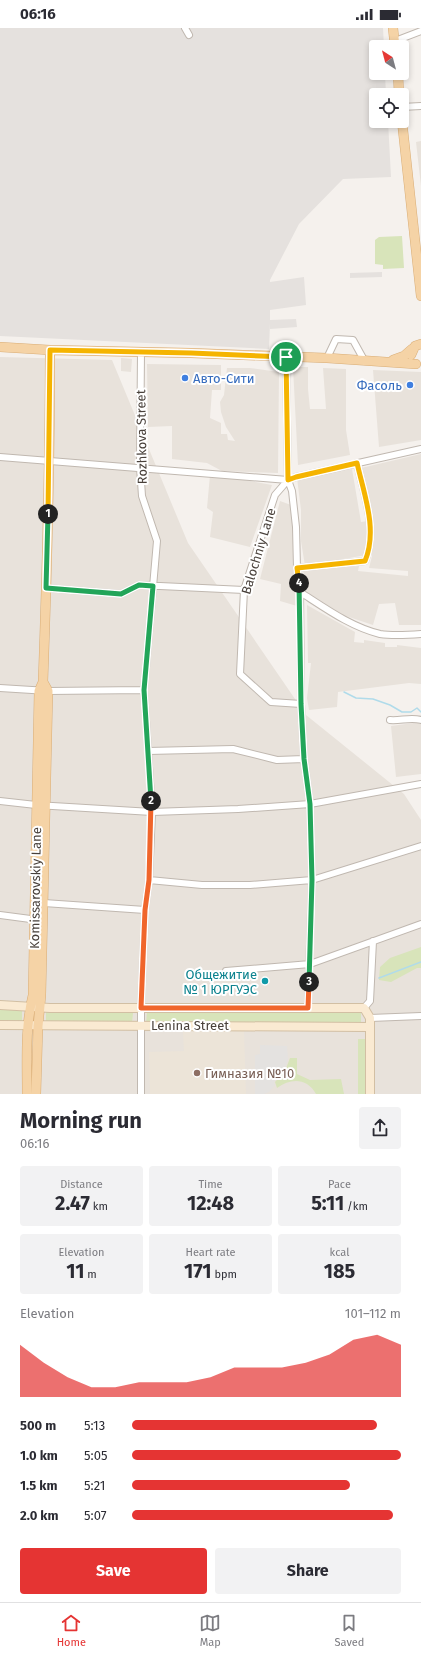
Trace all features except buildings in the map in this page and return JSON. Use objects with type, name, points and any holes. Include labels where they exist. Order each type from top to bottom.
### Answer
[{"type":"main road","points":[[393,28],[394,40]]},
{"type":"main road","points":[[403,128],[417,231],[421,296]]},
{"type":"main road","points":[[380,361],[401,358],[417,345]]},
{"type":"main road","points":[[417,345],[411,357],[418,365]]},
{"type":"main road","points":[[0,347],[50,350],[327,358],[418,365]]},
{"type":"main road","name":"Komissarovskiy Lane","points":[[27,1094],[35,1006],[41,995],[36,805],[43,688],[50,461],[50,350]]},
{"type":"main road","name":"Komissarovskiy Lane","points":[[39,920],[44,903],[46,806],[43,688]]},
{"type":"main road","name":"Lenina Street","points":[[0,1005],[141,1008],[364,1008]]},
{"type":"main road","points":[[364,1008],[370,1018],[370,1094]]},
{"type":"main road","name":"Lenina Street","points":[[0,1025],[370,1027]]},
{"type":"main road","name":"Komissarovskiy Lane","points":[[33,1026],[36,1094]]},
{"type":"street","points":[[185,28],[189,35]]},
{"type":"street","points":[[403,40],[421,31]]},
{"type":"street","points":[[409,106],[421,106]]},
{"type":"street","points":[[327,358],[336,339],[353,340],[364,360]]},
{"type":"street","name":"Rozhkova Street","points":[[141,352],[140,467],[142,496],[157,541],[144,690],[152,812],[149,880],[145,910],[141,1008],[141,1094]]},
{"type":"street","points":[[286,357],[288,480],[292,491],[296,520],[297,568],[300,592],[301,704],[304,759],[310,804],[312,880],[308,1008]]},
{"type":"street","points":[[0,458],[140,467],[288,480],[421,449]]},
{"type":"street","points":[[297,568],[365,561],[369,551],[370,524],[357,463]]},
{"type":"street","name":"Balochniy Lane","points":[[288,480],[275,495],[244,590],[240,674],[271,702],[301,704]]},
{"type":"street","points":[[46,588],[121,594],[139,585],[244,590]]},
{"type":"street","points":[[300,592],[365,630],[382,634],[421,634]]},
{"type":"street","points":[[0,688],[144,690]]},
{"type":"street","points":[[390,720],[415,718],[421,720]]},
{"type":"street","points":[[148,751],[233,749],[277,760],[304,759]]},
{"type":"street","points":[[0,801],[46,806],[152,812],[238,809],[310,804],[421,784]]},
{"type":"street","points":[[149,880],[202,885],[250,885],[312,880],[421,846]]},
{"type":"street","points":[[44,903],[145,910]]},
{"type":"street","points":[[0,915],[39,920]]},
{"type":"street","points":[[226,971],[310,964],[421,924]]},
{"type":"street","points":[[364,1008],[370,1002],[373,941]]},
{"type":"street","points":[[370,1018],[421,1016]]},
{"type":"shaded area","points":[[0,28],[383,28],[384,40],[369,40],[369,80],[385,80],[386,88],[369,88],[369,128],[388,128],[391,177],[343,179],[299,224],[270,280],[270,282],[304,277],[306,305],[270,310],[270,320],[296,319],[297,327],[270,329],[270,323],[269,349],[0,336]]},
{"type":"shaded area","points":[[421,141],[421,186],[416,142]]},
{"type":"shaded area","points":[[382,272],[382,277],[350,278],[350,273]]},
{"type":"shaded area","points":[[0,357],[112,360],[188,543],[306,715],[404,794],[421,820],[421,1094],[0,1094]]},
{"type":"shaded area","points":[[121,358],[132,359],[131,372],[121,371]]},
{"type":"shaded area","points":[[147,364],[221,365],[221,390],[212,390],[210,418],[221,423],[221,434],[227,434],[228,440],[235,441],[226,427],[221,412],[220,402],[224,395],[227,368],[250,368],[279,372],[278,473],[222,471],[207,463],[172,459],[172,426],[148,427]]},
{"type":"shaded area","points":[[293,367],[308,367],[310,409],[326,409],[323,368],[346,369],[346,430],[350,455],[298,465]]},
{"type":"shaded area","points":[[373,370],[421,372],[421,440],[379,447]]},
{"type":"shaded area","points":[[421,454],[421,625],[399,625],[395,603],[379,604],[373,625],[343,615],[306,592],[303,569],[359,566],[358,571],[408,576],[408,571],[369,568],[372,556],[371,512],[361,468]]},
{"type":"shaded area","points":[[352,469],[361,522],[368,521],[370,529],[366,555],[305,566],[301,541],[301,510],[297,478]]},
{"type":"shaded area","points":[[210,475],[272,485],[250,547],[210,537],[213,512],[207,508]]},
{"type":"shaded area","points":[[280,501],[291,505],[294,537],[293,573],[297,606],[280,601],[281,584],[260,579]]},
{"type":"shaded area","points":[[307,605],[355,632],[354,642],[364,643],[364,640],[385,643],[385,647],[397,647],[397,645],[421,648],[421,684],[409,683],[338,692],[337,707],[309,710],[307,698],[311,663],[308,663]]},
{"type":"shaded area","points":[[421,722],[421,774],[396,777],[391,726]]},
{"type":"shaded area","name":"Гимназия №10","points":[[183,1031],[244,1031],[246,1094],[150,1094],[149,1052],[184,1051]]},
{"type":"shaded area","points":[[260,1045],[287,1046],[288,1059],[284,1071],[276,1078],[274,1082],[275,1085],[269,1092],[264,1094],[255,1094],[255,1055],[260,1054]]},
{"type":"green space","points":[[402,236],[404,268],[383,269],[383,265],[375,264],[375,240],[379,237]]},
{"type":"green space","points":[[421,947],[421,968],[417,968],[391,982],[379,980],[380,967],[390,958]]},
{"type":"green space","points":[[0,1010],[22,1010],[22,1021],[0,1020]]},
{"type":"green space","points":[[46,1012],[133,1013],[132,1023],[46,1022]]},
{"type":"green space","points":[[147,1012],[361,1012],[361,1024],[146,1024]]},
{"type":"green space","points":[[358,1039],[367,1039],[367,1094],[358,1094]]},
{"type":"green space","points":[[290,1058],[297,1058],[297,1074],[310,1080],[341,1079],[344,1094],[316,1094],[308,1085],[298,1081],[288,1082],[277,1088],[275,1082],[285,1071]]},
{"type":"waterway","points":[[344,692],[356,698],[373,699],[390,705],[402,712],[411,712],[417,708],[421,712]]},
{"type":"waterway","points":[[379,978],[421,962]]},
{"type":"place","name":"Авто-Сити","points":[[185,378]]},
{"type":"place","name":"Фасоль","points":[[410,385]]},
{"type":"place","name":"Общежитие № 1 ЮРГУЭС","points":[[265,981]]},
{"type":"place","name":"Гимназия №10","points":[[197,1073]]},
{"type":"route","points":[[50,350],[286,357],[288,480],[357,463],[365,497],[371,538],[369,551],[365,561],[297,568],[300,592],[302,676],[301,704],[304,759],[310,804],[312,880],[308,1008],[141,1008],[145,910],[149,880],[152,812],[144,690],[153,586],[139,585],[121,594],[46,588],[50,461],[50,350]]}]
